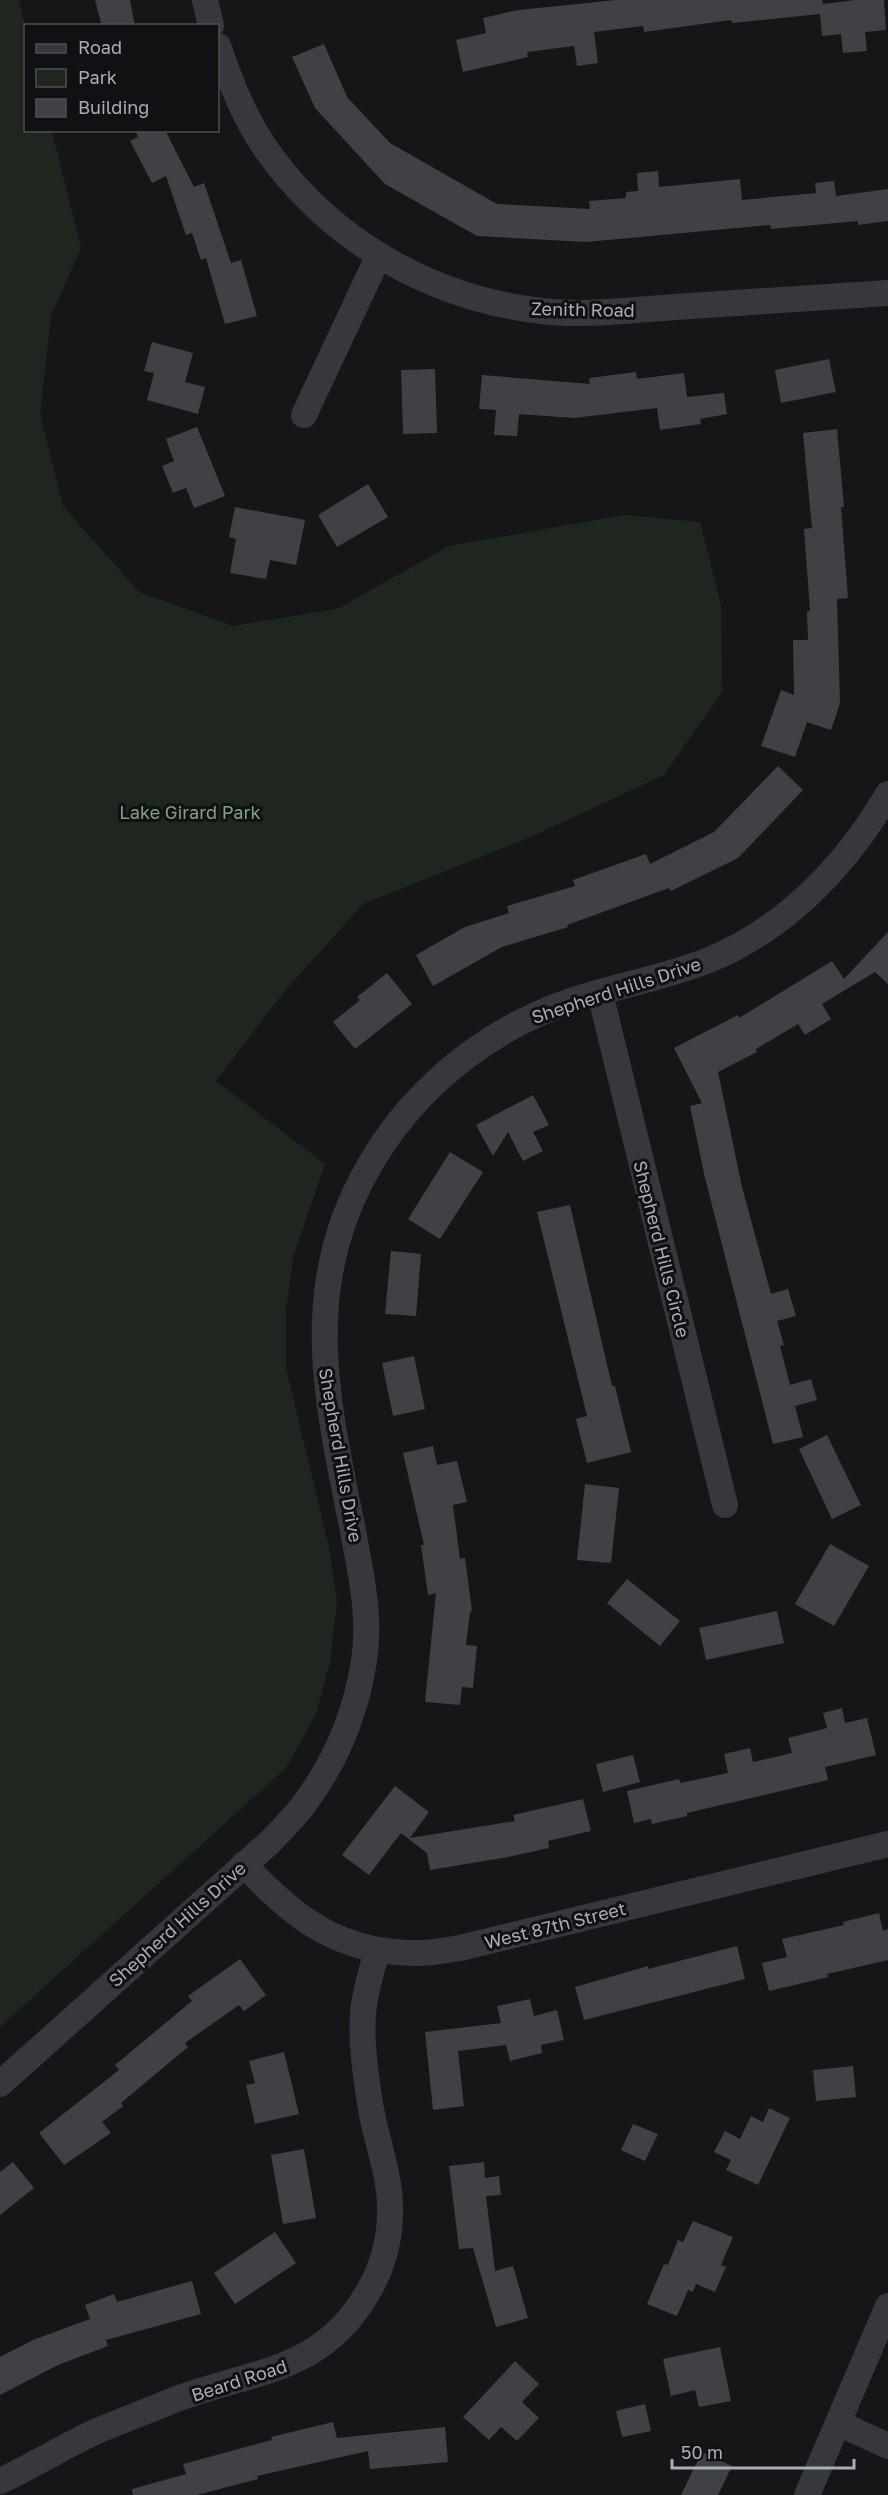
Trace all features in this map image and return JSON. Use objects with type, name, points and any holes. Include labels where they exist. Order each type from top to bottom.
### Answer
[{"type":"street","name":"Zenith Road","points":[[219,49],[236,96],[268,152],[309,201],[358,243],[411,275],[472,298],[536,311],[600,312],[888,293]]},
{"type":"street","points":[[304,415],[379,255]]},
{"type":"street","name":"Shepherd Hills Drive","points":[[0,2084],[270,1842],[306,1802],[333,1759],[353,1711],[365,1659],[366,1608],[333,1432],[324,1368],[326,1295],[336,1243],[360,1183],[391,1129],[434,1082],[485,1042],[539,1013],[711,959],[761,932],[812,894],[853,849],[888,794]]},
{"type":"street","name":"Shepherd Hills Circle","points":[[600,993],[725,1505]]},
{"type":"street","name":"West 87th Street","points":[[244,1864],[272,1895],[304,1921],[340,1938],[377,1950],[420,1953],[460,1948],[888,1844]]},
{"type":"street","name":"Beard Road","points":[[0,2481],[96,2432],[176,2399],[261,2375],[296,2361],[329,2340],[356,2313],[375,2280],[389,2243],[390,2204],[385,2166],[370,2104],[364,2052],[364,2001],[377,1950]]},
{"type":"street","points":[[807,2495],[888,2306]]},
{"type":"street","points":[[838,2423],[888,2446]]},
{"type":"green space","name":"Lake Girard Park","points":[[0,0],[19,0],[25,24],[24,132],[52,132],[81,248],[51,316],[40,414],[63,506],[139,592],[233,626],[337,609],[449,546],[625,515],[700,522],[721,605],[722,692],[664,775],[533,836],[363,904],[283,993],[216,1081],[325,1164],[294,1254],[286,1310],[286,1368],[329,1547],[337,1601],[330,1663],[316,1714],[286,1768],[0,2027]]},
{"type":"building","points":[[95,0],[130,0],[135,24],[101,24]]},
{"type":"building","points":[[616,0],[822,0],[823,4],[855,0],[884,0],[886,30],[865,32],[867,51],[843,53],[841,34],[822,36],[820,14],[732,23],[731,20],[644,32],[643,26],[594,32],[598,63],[577,66],[574,46],[527,52],[528,57],[463,72],[456,40],[486,33],[483,18],[518,10]]},
{"type":"building","points":[[324,44],[347,97],[390,143],[497,204],[590,209],[589,201],[626,198],[626,192],[638,191],[637,173],[658,171],[659,187],[740,179],[742,200],[816,193],[815,183],[834,181],[836,196],[888,189],[888,221],[858,225],[858,221],[771,229],[770,225],[586,242],[477,236],[385,184],[315,108],[292,57]]},
{"type":"building","points":[[136,132],[166,132],[194,187],[204,183],[231,263],[241,260],[257,316],[225,324],[206,258],[201,260],[192,233],[186,235],[166,176],[152,183],[130,141],[138,137]]},
{"type":"building","points":[[152,342],[193,353],[185,382],[205,387],[198,414],[147,400],[154,373],[144,371]]},
{"type":"building","points":[[829,359],[836,392],[781,403],[775,370]]},
{"type":"building","points":[[435,369],[437,433],[403,434],[401,370]]},
{"type":"building","points":[[636,372],[637,379],[684,373],[687,397],[724,393],[727,414],[700,419],[701,424],[660,430],[657,408],[574,418],[519,414],[517,436],[494,435],[496,410],[479,409],[482,375],[590,384],[589,378]]},
{"type":"building","points":[[197,427],[225,496],[194,508],[186,488],[173,493],[162,466],[174,461],[166,439]]},
{"type":"building","points":[[837,429],[844,507],[841,507],[848,598],[837,599],[840,703],[831,730],[807,722],[795,757],[761,746],[781,690],[794,695],[793,640],[808,640],[807,611],[810,611],[804,529],[812,528],[803,433]]},
{"type":"building","points":[[368,484],[388,517],[337,547],[318,515]]},
{"type":"building","points":[[235,507],[305,520],[296,565],[270,560],[266,579],[230,573],[236,539],[229,537]]},
{"type":"building","points":[[778,766],[803,790],[738,858],[671,891],[669,888],[567,925],[568,927],[502,947],[433,986],[416,955],[465,927],[509,913],[507,906],[575,886],[573,880],[646,854],[650,864],[714,832]]},
{"type":"building","points":[[888,932],[888,984],[875,972],[822,1004],[831,1019],[805,1035],[798,1024],[756,1049],[757,1052],[718,1072],[742,1187],[771,1294],[788,1289],[796,1316],[777,1321],[784,1345],[780,1346],[790,1385],[811,1379],[817,1400],[795,1406],[803,1437],[773,1444],[705,1178],[690,1106],[702,1103],[674,1048],[738,1015],[739,1018],[832,961],[844,979]]},
{"type":"building","points":[[387,973],[412,1004],[355,1049],[333,1022],[360,1000],[357,997]]},
{"type":"building","points":[[533,1095],[549,1125],[533,1132],[543,1151],[523,1161],[508,1132],[493,1156],[476,1125]]},
{"type":"building","points":[[450,1152],[483,1172],[440,1239],[408,1219]]},
{"type":"building","points":[[570,1205],[612,1386],[615,1386],[631,1452],[587,1463],[576,1419],[587,1416],[537,1212]]},
{"type":"building","points":[[391,1251],[421,1254],[416,1316],[385,1314]]},
{"type":"building","points":[[414,1356],[425,1409],[393,1416],[382,1363]]},
{"type":"building","points":[[827,1435],[861,1505],[832,1519],[799,1449]]},
{"type":"building","points":[[433,1446],[437,1465],[457,1461],[467,1502],[453,1505],[460,1559],[465,1558],[472,1611],[466,1645],[477,1646],[473,1688],[462,1687],[460,1705],[425,1702],[436,1593],[428,1595],[421,1545],[424,1545],[403,1453]]},
{"type":"building","points":[[585,1484],[619,1488],[611,1563],[577,1560]]},
{"type":"building","points":[[830,1544],[869,1566],[834,1626],[795,1604]]},
{"type":"building","points":[[627,1579],[680,1621],[660,1646],[607,1603]]},
{"type":"building","points":[[777,1611],[784,1643],[706,1660],[699,1628]]},
{"type":"building","points":[[842,1708],[845,1723],[867,1718],[876,1755],[825,1767],[828,1780],[687,1813],[687,1816],[652,1824],[651,1819],[634,1823],[627,1791],[679,1779],[680,1783],[728,1773],[724,1754],[750,1748],[753,1762],[792,1753],[788,1738],[827,1728],[823,1713]]},
{"type":"building","points":[[633,1755],[640,1782],[603,1792],[596,1764]]},
{"type":"building","points":[[395,1786],[429,1812],[410,1838],[515,1821],[513,1815],[583,1799],[591,1831],[548,1841],[549,1848],[430,1870],[427,1853],[401,1833],[369,1875],[342,1855]]},
{"type":"building","points":[[879,1913],[883,1931],[888,1929],[888,1960],[827,1974],[828,1977],[769,1991],[762,1963],[787,1957],[782,1939],[844,1925],[843,1922]]},
{"type":"building","points":[[737,1946],[745,1979],[584,2020],[575,1987],[648,1966],[648,1969]]},
{"type":"building","points":[[240,1959],[266,1995],[244,2011],[239,2005],[185,2043],[188,2047],[121,2103],[123,2106],[102,2122],[111,2133],[64,2165],[39,2133],[119,2070],[115,2065],[192,2001],[188,1996]]},
{"type":"building","points":[[530,1999],[534,2016],[557,2010],[564,2040],[541,2045],[542,2053],[510,2061],[506,2045],[458,2051],[464,2106],[433,2110],[425,2032],[501,2023],[497,2006]]},
{"type":"building","points":[[284,2052],[299,2114],[255,2124],[246,2085],[255,2083],[249,2061]]},
{"type":"building","points":[[853,2066],[856,2097],[816,2101],[813,2070]]},
{"type":"building","points":[[769,2108],[790,2118],[758,2185],[726,2170],[731,2160],[714,2152],[725,2131],[740,2139],[751,2116],[763,2122]]},
{"type":"building","points":[[633,2124],[658,2134],[645,2161],[621,2150]]},
{"type":"building","points":[[304,2149],[316,2218],[283,2224],[271,2155]]},
{"type":"building","points":[[13,2162],[34,2188],[0,2215],[0,2172]]},
{"type":"building","points":[[484,2162],[485,2178],[499,2176],[501,2195],[486,2196],[495,2271],[513,2266],[528,2318],[496,2327],[473,2248],[459,2249],[449,2166]]},
{"type":"building","points":[[693,2221],[733,2237],[721,2265],[726,2267],[715,2292],[696,2284],[693,2292],[688,2290],[677,2316],[647,2304],[664,2264],[668,2265],[678,2240],[683,2242]]},
{"type":"building","points":[[275,2232],[296,2263],[235,2304],[214,2273]]},
{"type":"building","points":[[192,2281],[201,2314],[106,2340],[108,2346],[58,2365],[0,2395],[0,2357],[33,2340],[90,2319],[85,2305],[114,2294],[117,2302]]},
{"type":"building","points":[[720,2347],[731,2401],[699,2407],[695,2390],[671,2396],[663,2359]]},
{"type":"building","points":[[515,2361],[539,2384],[522,2402],[539,2418],[517,2441],[501,2427],[489,2440],[463,2417]]},
{"type":"building","points":[[645,2404],[651,2431],[622,2437],[616,2411]]},
{"type":"building","points":[[333,2422],[337,2438],[445,2427],[448,2462],[370,2469],[368,2451],[257,2476],[258,2479],[197,2495],[133,2495],[132,2489],[186,2474],[183,2464],[272,2440],[271,2437]]},
{"type":"building","points":[[702,2452],[732,2466],[718,2495],[681,2495]]}]
